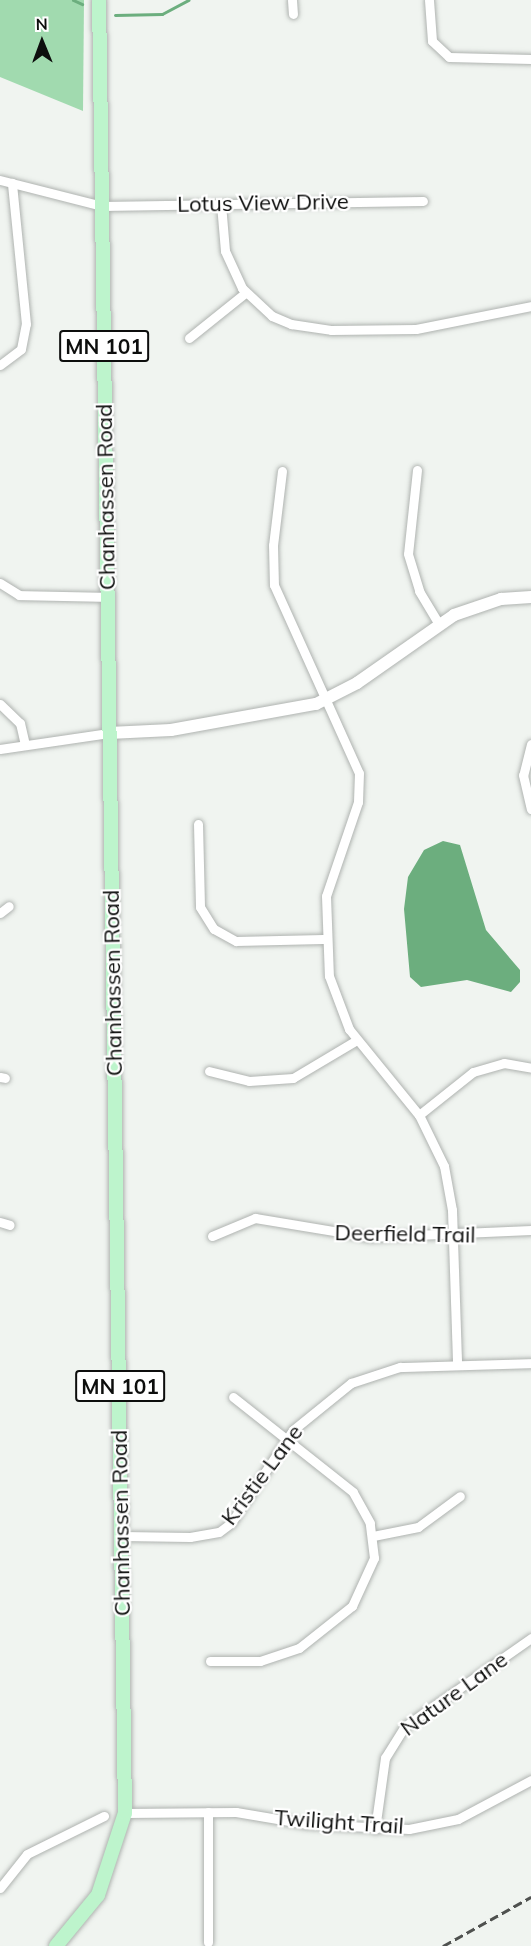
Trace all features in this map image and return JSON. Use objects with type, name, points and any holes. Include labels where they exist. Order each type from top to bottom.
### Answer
[{"type":"main road","name":"Chanhassen Road","points":[[56,1946],[98,1895],[125,1813],[99,0]]},
{"type":"street","points":[[292,0],[293,14]]},
{"type":"street","points":[[429,0],[432,41],[449,57],[531,59]]},
{"type":"street","name":"Lotus View Drive","points":[[0,180],[102,206],[423,201]]},
{"type":"street","points":[[0,365],[21,349],[26,324],[12,183]]},
{"type":"street","points":[[221,204],[225,251],[245,293],[272,316],[311,329],[416,329],[531,306]]},
{"type":"street","points":[[189,338],[245,293]]},
{"type":"street","points":[[417,470],[408,554],[419,591],[439,624]]},
{"type":"street","points":[[282,471],[273,545],[274,585],[328,698],[354,759],[360,787],[332,868],[323,939],[338,1007],[357,1040],[419,1115],[444,1166],[453,1236],[457,1365]]},
{"type":"street","points":[[0,583],[19,595],[107,597]]},
{"type":"street","points":[[0,749],[109,733],[258,718],[328,698],[439,624],[477,605],[531,597]]},
{"type":"street","points":[[0,704],[20,723],[25,744]]},
{"type":"street","points":[[531,744],[523,775],[531,809]]},
{"type":"street","points":[[198,824],[200,907],[214,929],[236,940],[323,939]]},
{"type":"street","points":[[0,913],[9,906]]},
{"type":"street","points":[[209,1071],[249,1081],[293,1078],[357,1040]]},
{"type":"street","points":[[419,1115],[473,1072],[504,1063],[531,1068]]},
{"type":"street","name":"Deerfield Trail","points":[[212,1236],[255,1218],[342,1236],[453,1236],[531,1230]]},
{"type":"street","points":[[0,1222],[10,1224]]},
{"type":"street","name":"Kristie Lane","points":[[122,1536],[190,1537],[219,1532],[231,1523],[287,1438],[310,1412],[351,1383],[400,1367],[531,1364]]},
{"type":"street","points":[[210,1661],[287,1655],[339,1618],[370,1575],[373,1536],[353,1492],[233,1396]]},
{"type":"street","points":[[373,1536],[418,1527],[460,1496]]},
{"type":"street","name":"Nature Lane","points":[[375,1829],[385,1758],[404,1727],[531,1638]]},
{"type":"street","name":"Twilight Trail","points":[[125,1813],[208,1812],[375,1829],[458,1819],[531,1780]]},
{"type":"street","points":[[208,1812],[208,1942]]},
{"type":"street","points":[[0,1888],[27,1854],[104,1816]]},
{"type":"shaded area","points":[[0,0],[84,0],[83,111],[0,77]]},
{"type":"shaded area","points":[[443,841],[460,845],[486,930],[520,970],[520,982],[511,992],[467,980],[421,987],[410,977],[404,909],[408,877],[424,850]]},
{"type":"waterway","points":[[73,0],[82,4]]},
{"type":"waterway","points":[[115,15],[162,14],[188,0]]},
{"type":"railway","points":[[443,1946],[531,1897]]}]
